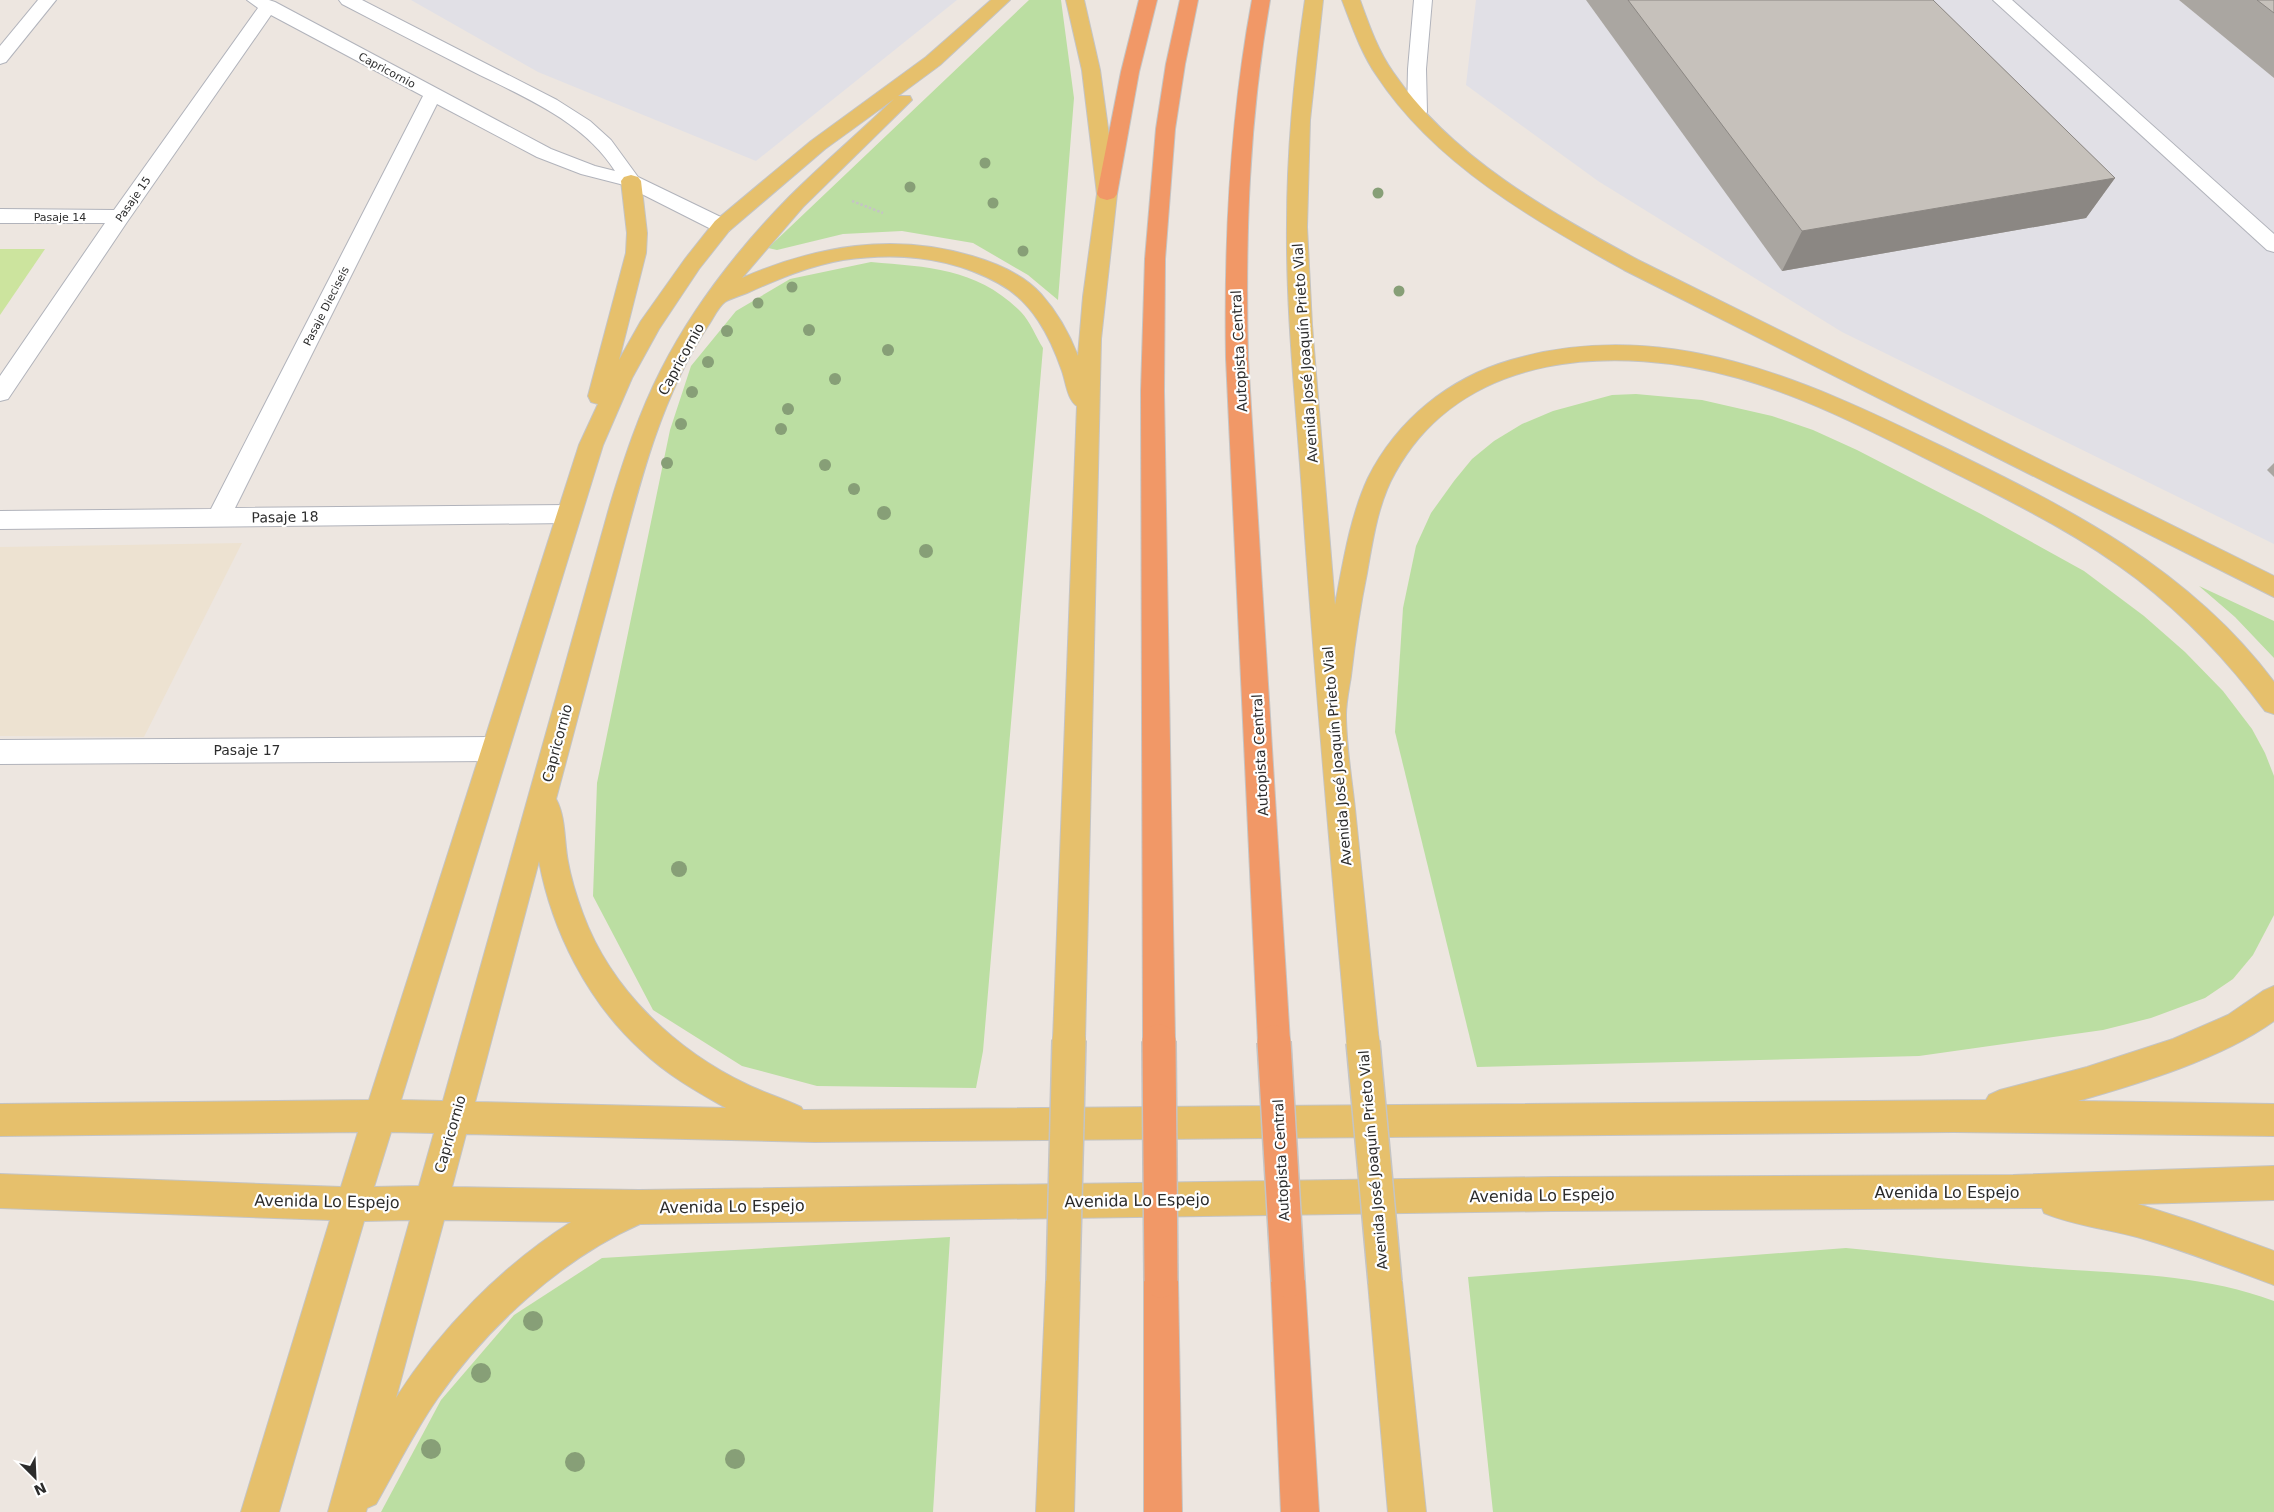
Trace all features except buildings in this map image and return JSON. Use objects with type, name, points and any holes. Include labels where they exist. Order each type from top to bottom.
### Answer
[{"type":"highway","points":[[1107,194],[1130,72],[1148,0]]},
{"type":"highway","points":[[1163,1512],[1153,316],[1162,162],[1171,85],[1189,0]]},
{"type":"highway","name":"Autopista Central","points":[[1261,0],[1252,43],[1244,108],[1238,179],[1235,263],[1238,358],[1300,1512]]},
{"type":"main road","name":"Capricornio","points":[[260,1512],[352,1204],[494,749],[591,445],[620,378],[649,326],[692,264],[722,226],[818,145],[933,62],[1001,0]]},
{"type":"main road","points":[[1055,1512],[1087,418],[1094,297],[1107,194],[1095,97],[1075,0]]},
{"type":"main road","name":"Avenida José Joaquín Prieto Vial","points":[[1314,0],[1306,56],[1300,122],[1297,195],[1299,283],[1316,522],[1384,1282],[1407,1512]]},
{"type":"main road","points":[[1351,0],[1372,51],[1386,76],[1416,112],[1458,151],[1490,177],[1579,236],[1631,265],[2274,587]]},
{"type":"main road","name":"Capricornio","points":[[347,1512],[544,789],[639,450],[673,370],[688,341],[717,298],[753,251],[795,203],[893,110],[922,78],[933,62]]},
{"type":"main road","points":[[591,445],[598,397],[636,254],[637,233],[631,181]]},
{"type":"main road","points":[[717,298],[725,277],[728,257],[722,226],[759,218],[795,203]]},
{"type":"main road","points":[[717,298],[796,264],[856,251],[915,250],[944,254],[972,262],[1018,286],[1036,303],[1050,321],[1070,364],[1087,418]]},
{"type":"main road","points":[[1333,710],[1343,624],[1368,510],[1381,476],[1402,444],[1443,403],[1459,391],[1488,376],[1519,365],[1553,357],[1622,352],[1657,354],[1709,363],[1767,378],[1806,392],[1846,409],[2052,511],[2096,537],[2132,562],[2179,600],[2218,636],[2274,703]]},
{"type":"main road","points":[[544,789],[549,844],[561,898],[573,931],[589,963],[619,1005],[656,1045],[702,1079],[756,1106],[815,1126]]},
{"type":"main road","points":[[1954,1116],[2041,1097],[2122,1073],[2228,1032],[2259,1014],[2274,1001]]},
{"type":"main road","points":[[0,1120],[381,1116],[815,1126],[1954,1116],[2274,1120]]},
{"type":"main road","name":"Avenida Lo Espejo","points":[[0,1191],[352,1204],[431,1203],[639,1207],[1562,1194],[2013,1192],[2274,1182]]},
{"type":"main road","points":[[2013,1192],[2104,1210],[2196,1238],[2274,1268]]},
{"type":"main road","points":[[352,1512],[397,1430],[435,1371],[478,1324],[519,1282],[564,1247],[605,1221],[639,1207]]},
{"type":"street","points":[[0,58],[47,0]]},
{"type":"street","points":[[348,0],[550,104],[582,125],[604,144],[619,162],[631,181]]},
{"type":"street","points":[[1416,112],[1417,69],[1423,0]]},
{"type":"street","points":[[2002,0],[2274,245]]},
{"type":"street","name":"Capricornio","points":[[262,3],[558,159],[588,170],[631,181],[722,226]]},
{"type":"street","name":"Pasaje 15","points":[[0,393],[262,3]]},
{"type":"street","name":"Pasaje Dieciseís","points":[[218,518],[433,94]]},
{"type":"street","name":"Pasaje 14","points":[[0,216],[120,217]]},
{"type":"street","name":"Pasaje 18","points":[[0,520],[569,514]]},
{"type":"street","name":"Pasaje 17","points":[[0,752],[494,749]]},
{"type":"shaded area","points":[[411,0],[957,0],[756,161],[538,72]]},
{"type":"shaded area","points":[[1476,0],[2274,0],[2274,544],[1842,332],[1598,181],[1466,85]]},
{"type":"shaded area","points":[[242,543],[144,737],[0,736],[0,547]]},
{"type":"green space","points":[[1029,0],[1061,0],[1074,98],[1058,300],[1028,275],[973,243],[902,231],[843,234],[777,250],[768,248]]},
{"type":"green space","points":[[0,249],[45,249],[0,315]]},
{"type":"green space","points":[[871,262],[932,268],[951,272],[987,286],[1004,297],[1021,312],[1043,348],[983,1051],[976,1088],[817,1086],[742,1066],[653,1010],[593,896],[597,783],[670,430],[691,366],[736,311],[790,279]]},
{"type":"green space","points":[[1636,394],[1702,400],[1772,416],[1813,430],[1857,450],[1981,514],[2084,571],[2144,616],[2185,652],[2223,691],[2252,729],[2265,753],[2274,776],[2274,915],[2253,955],[2233,979],[2205,998],[2151,1018],[2103,1030],[1919,1056],[1477,1067],[1395,732],[1403,608],[1416,546],[1431,513],[1454,481],[1472,459],[1494,441],[1522,424],[1553,411],[1612,395]]},
{"type":"green space","points":[[2199,586],[2274,621],[2274,658],[2235,617]]},
{"type":"green space","points":[[950,1237],[933,1512],[381,1512],[441,1400],[514,1315],[602,1258]]},
{"type":"green space","points":[[1846,1248],[2008,1265],[2184,1279],[2244,1291],[2274,1301],[2274,1512],[1493,1512],[1468,1277]]}]
